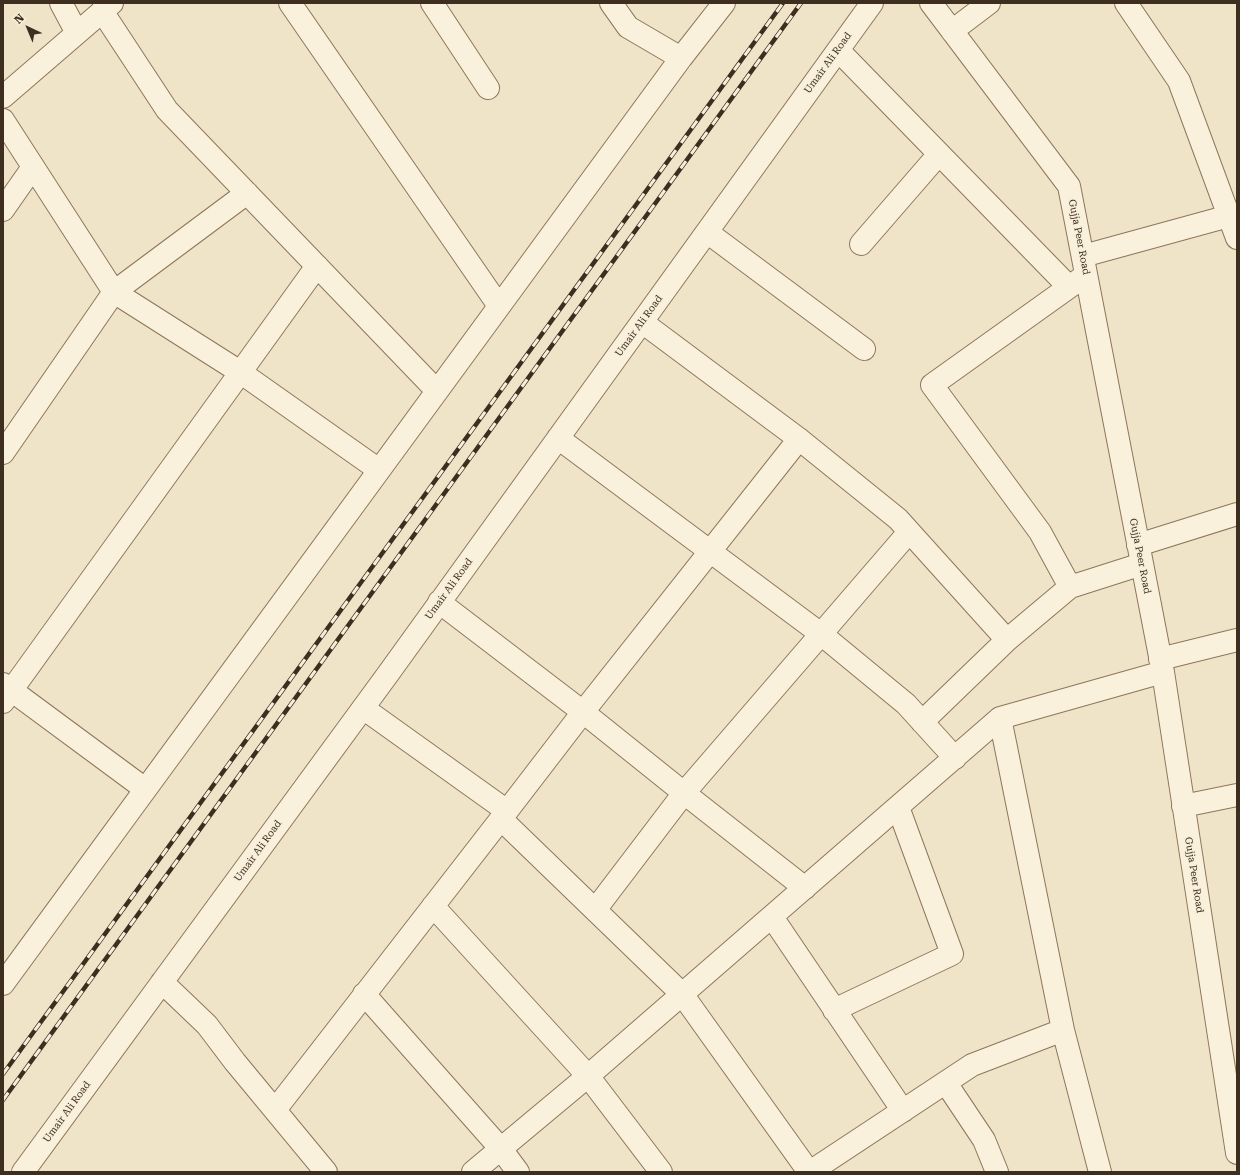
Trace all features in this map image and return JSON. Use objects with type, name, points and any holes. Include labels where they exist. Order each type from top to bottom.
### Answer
[{"type":"street","points":[[61,3],[77,33]]},
{"type":"street","points":[[290,3],[499,306]]},
{"type":"street","points":[[432,3],[488,88]]},
{"type":"street","points":[[611,3],[628,27],[681,58]]},
{"type":"street","points":[[3,984],[681,58],[724,3]]},
{"type":"street","name":"Umair Ali Road","points":[[23,1172],[363,708],[872,3]]},
{"type":"street","name":"Gujja Peer Road","points":[[931,3],[1069,186],[1079,273],[1140,555],[1161,666],[1236,1139]]},
{"type":"street","points":[[952,31],[990,3]]},
{"type":"street","points":[[1126,3],[1179,81],[1237,238]]},
{"type":"street","points":[[3,97],[107,7],[167,110],[437,391]]},
{"type":"street","points":[[838,50],[939,154],[1079,273]]},
{"type":"street","points":[[3,120],[114,292],[240,372],[379,470]]},
{"type":"street","points":[[861,244],[939,154]]},
{"type":"street","points":[[3,210],[33,167]]},
{"type":"street","points":[[4,451],[114,292],[247,193]]},
{"type":"street","points":[[1070,587],[1040,532],[932,385],[1079,273],[1229,216]]},
{"type":"street","points":[[706,232],[864,349]]},
{"type":"street","points":[[145,789],[6,692],[317,266]]},
{"type":"street","points":[[642,322],[799,439],[898,519],[1007,640]]},
{"type":"street","points":[[558,438],[821,634],[906,704],[955,758]]},
{"type":"street","points":[[274,1110],[583,712],[799,439]]},
{"type":"street","points":[[922,722],[1007,640],[1070,587],[1140,555],[1237,514]]},
{"type":"street","points":[[595,910],[684,793],[909,532]]},
{"type":"street","points":[[439,602],[583,712],[805,888]]},
{"type":"street","points":[[473,1172],[588,1076],[1000,718],[1237,640]]},
{"type":"street","points":[[363,708],[504,815],[595,910],[682,994],[810,1172],[972,1065],[1063,1030]]},
{"type":"street","points":[[1000,718],[1063,1030],[1100,1172]]},
{"type":"street","points":[[1183,806],[1237,795]]},
{"type":"street","points":[[834,1010],[952,954],[898,807]]},
{"type":"street","points":[[433,906],[588,1076],[661,1172]]},
{"type":"street","points":[[772,917],[903,1111]]},
{"type":"street","points":[[162,982],[207,1025],[235,1062],[326,1172]]},
{"type":"street","points":[[364,994],[501,1149],[518,1172]]},
{"type":"street","points":[[946,1083],[984,1140],[997,1172]]},
{"type":"railway","points":[[3,1074],[783,3]]},
{"type":"railway","points":[[3,1100],[801,3]]}]
